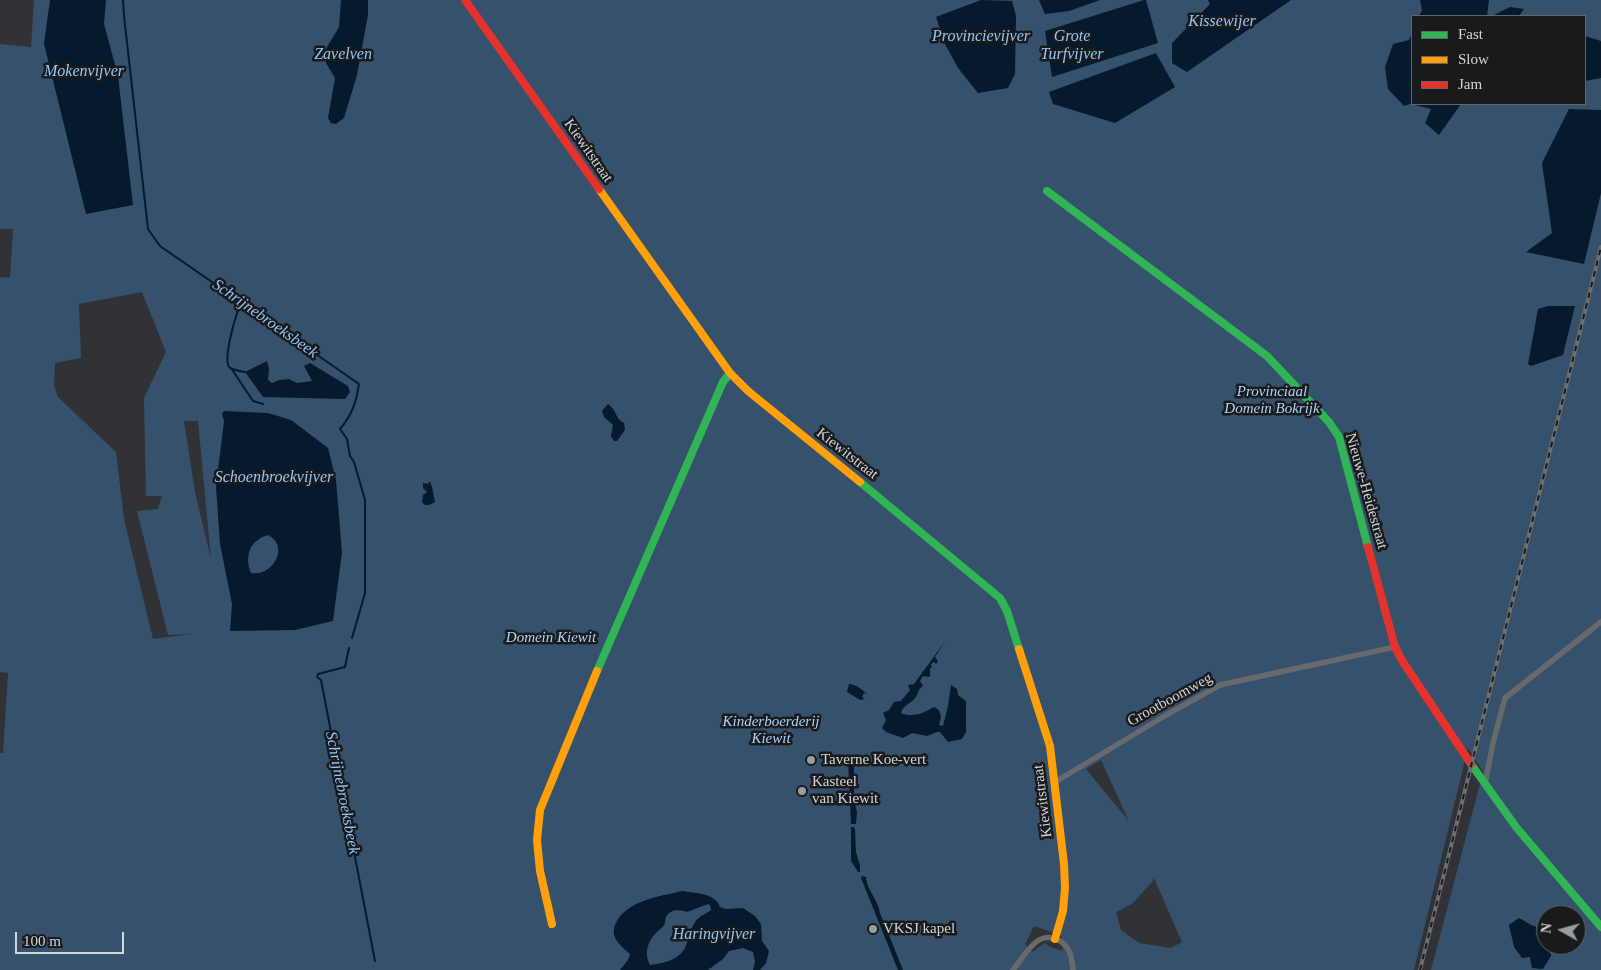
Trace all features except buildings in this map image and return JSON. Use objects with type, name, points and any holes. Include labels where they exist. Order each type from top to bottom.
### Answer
[{"type":"street","name":"Kiewitstraat","points":[[465,0],[730,373],[762,403],[861,482],[1000,598],[1007,611],[1044,724],[1056,782],[1065,888],[1063,912],[1055,939]]},
{"type":"street","name":"Nieuwe-Heidestraat","points":[[1047,190],[1267,356],[1329,422],[1338,437],[1395,647],[1408,670],[1516,827],[1601,927]]},
{"type":"street","points":[[552,924],[540,870],[537,840],[540,810],[582,706],[723,382],[730,373]]},
{"type":"street","points":[[1485,784],[1505,698],[1601,622]]},
{"type":"street","name":"Grootboomweg","points":[[1056,782],[1168,714],[1220,685],[1395,647]]},
{"type":"street","points":[[1013,970],[1040,939],[1047,938],[1064,943],[1069,949],[1073,970]]},
{"type":"green space","points":[[34,0],[1601,0],[1601,970],[1431,970],[1483,772],[1468,748],[1414,970],[0,970],[0,753],[3,753],[8,673],[0,672],[0,277],[10,278],[13,229],[0,229],[0,44],[31,47]],"holes":[[[142,292],[166,352],[144,398],[146,496],[162,496],[158,509],[137,511],[168,635],[191,634],[153,639],[124,519],[116,452],[58,397],[54,386],[55,363],[81,358],[79,304]],[[184,421],[198,421],[211,559],[195,492]],[[1101,760],[1128,819],[1128,820],[1086,769]],[[1154,878],[1182,942],[1171,948],[1139,943],[1121,930],[1116,912],[1133,903]],[[1034,926],[1061,935],[1063,951],[1050,947],[1045,943],[1032,952],[1025,944]]]},
{"type":"water","name":"Mokenvijver","points":[[50,0],[106,0],[104,24],[118,76],[133,205],[86,214],[44,44]]},
{"type":"water","name":"Zavelven","points":[[341,0],[368,0],[368,15],[357,75],[344,118],[336,124],[331,123],[328,118],[335,78],[326,63],[327,47],[339,27]]},
{"type":"water","name":"Provincievijver","points":[[981,0],[1012,1],[1016,16],[1015,74],[1008,88],[978,93],[958,68],[945,44],[936,17]]},
{"type":"water","points":[[1039,0],[1100,0],[1069,11],[1045,14]]},
{"type":"water","name":"Grote Turfvijver","points":[[1146,0],[1158,43],[1052,77],[1045,31]]},
{"type":"water","name":"Kissewijer","points":[[1208,0],[1291,0],[1187,72],[1172,63],[1172,43],[1210,4]]},
{"type":"water","points":[[1420,0],[1489,0],[1487,15],[1420,15],[1422,10]]},
{"type":"water","points":[[1510,7],[1524,9],[1520,15],[1494,15]]},
{"type":"water","points":[[1411,35],[1411,104],[1404,106],[1388,89],[1385,67],[1393,44],[1409,40]]},
{"type":"water","points":[[1586,36],[1601,41],[1601,78],[1586,81]]},
{"type":"water","points":[[1156,53],[1175,87],[1115,123],[1053,104],[1049,92]]},
{"type":"water","points":[[1414,105],[1460,105],[1439,135],[1425,123],[1431,109]]},
{"type":"water","points":[[1569,109],[1601,110],[1601,193],[1584,264],[1526,252],[1552,233],[1542,163]]},
{"type":"water","points":[[1548,306],[1575,306],[1563,355],[1531,366],[1528,364],[1538,309]]},
{"type":"water","points":[[267,361],[269,369],[268,380],[272,383],[289,379],[297,383],[312,381],[304,366],[310,363],[348,386],[350,392],[345,399],[263,397],[245,372]]},
{"type":"water","points":[[608,404],[624,423],[625,430],[617,441],[614,441],[611,436],[613,425],[604,417],[602,411]]},
{"type":"water","name":"Schoenbroekvijver","points":[[224,411],[268,413],[291,420],[328,448],[336,480],[342,552],[333,621],[295,630],[230,631],[232,604],[220,544],[216,487],[224,421],[222,414]],"holes":[[[268,535],[278,546],[278,553],[272,566],[259,573],[251,573],[248,561],[253,545],[262,537]]]},
{"type":"water","points":[[430,481],[435,502],[425,505],[422,502],[423,495],[427,492],[423,488],[423,483],[428,484]]},
{"type":"water","points":[[946,640],[935,657],[938,661],[936,664],[934,662],[931,664],[930,677],[923,676],[920,681],[923,686],[919,689],[916,697],[903,708],[901,713],[909,715],[918,714],[934,707],[939,710],[941,717],[939,725],[943,726],[951,685],[957,689],[958,695],[966,701],[966,732],[962,739],[948,742],[940,732],[927,736],[912,733],[903,738],[886,732],[882,728],[886,720],[883,713],[889,710],[894,702],[901,701],[910,690],[908,685],[914,684]]},
{"type":"water","points":[[849,684],[865,692],[867,694],[864,693],[862,697],[865,699],[860,700],[847,692]]},
{"type":"water","points":[[848,759],[854,762],[856,824],[851,824]]},
{"type":"water","points":[[851,827],[854,827],[855,830],[856,852],[860,872],[858,872],[851,861]]},
{"type":"water","points":[[862,876],[866,877],[868,887],[877,903],[903,970],[898,970],[861,878]]},
{"type":"water","name":"Haringvijver","points":[[682,891],[704,894],[718,902],[720,907],[726,909],[743,908],[755,916],[761,924],[762,941],[769,951],[766,963],[760,970],[753,970],[755,962],[753,952],[743,948],[729,951],[723,959],[708,970],[620,970],[630,954],[615,938],[615,925],[620,917],[627,910],[644,901]],"holes":[[[708,904],[711,910],[695,922],[685,948],[681,953],[673,959],[650,965],[647,957],[649,944],[665,923],[668,914],[679,910],[687,912]]]},
{"type":"water","points":[[1519,918],[1536,927],[1536,955],[1551,956],[1543,969],[1532,968],[1530,957],[1522,958],[1514,947],[1509,925]]},
{"type":"waterway","name":"Schrijnebroeksbeek","points":[[123,0],[148,229],[160,246],[359,384],[353,408],[348,419],[340,429],[347,439],[350,456],[354,462],[365,500],[365,593],[352,638]]},
{"type":"waterway","points":[[245,305],[240,306],[238,310],[227,357],[230,368],[245,372]]},
{"type":"waterway","points":[[231,368],[253,401],[263,404]]},
{"type":"waterway","name":"Schrijnebroeksbeek","points":[[349,648],[345,667],[318,674],[317,677],[321,680],[375,961]]},
{"type":"railway","points":[[1420,970],[1601,247]]},
{"type":"traffic: fast","points":[[1047,191],[1267,356],[1329,422],[1339,437],[1368,547]]},
{"type":"traffic: fast","points":[[597,671],[723,382],[730,373]]},
{"type":"traffic: fast","points":[[860,482],[1000,598],[1007,611],[1019,649]]},
{"type":"traffic: fast","points":[[1471,764],[1516,827],[1601,927]]},
{"type":"traffic: slow","points":[[599,189],[730,373],[748,391],[860,482]]},
{"type":"traffic: slow","points":[[1019,649],[1050,746],[1064,864],[1065,888],[1063,911],[1055,939]]},
{"type":"traffic: slow","points":[[552,924],[540,871],[537,840],[540,810],[597,671]]},
{"type":"traffic: jam","points":[[465,0],[599,189]]},
{"type":"traffic: jam","points":[[1368,547],[1395,647],[1471,764]]},
{"type":"place","name":"Taverne Koe-vert","points":[[811,760]]},
{"type":"place","name":"Kasteel van Kiewit","points":[[802,791]]},
{"type":"place","name":"VKSJ kapel","points":[[873,929]]},
{"type":"park label","name":"Provinciaal Domein Bokrijk","points":[[1272,400]]},
{"type":"park label","name":"Domein Kiewit","points":[[551,638]]},
{"type":"park label","name":"Kinderboerderij Kiewit","points":[[771,730]]}]
